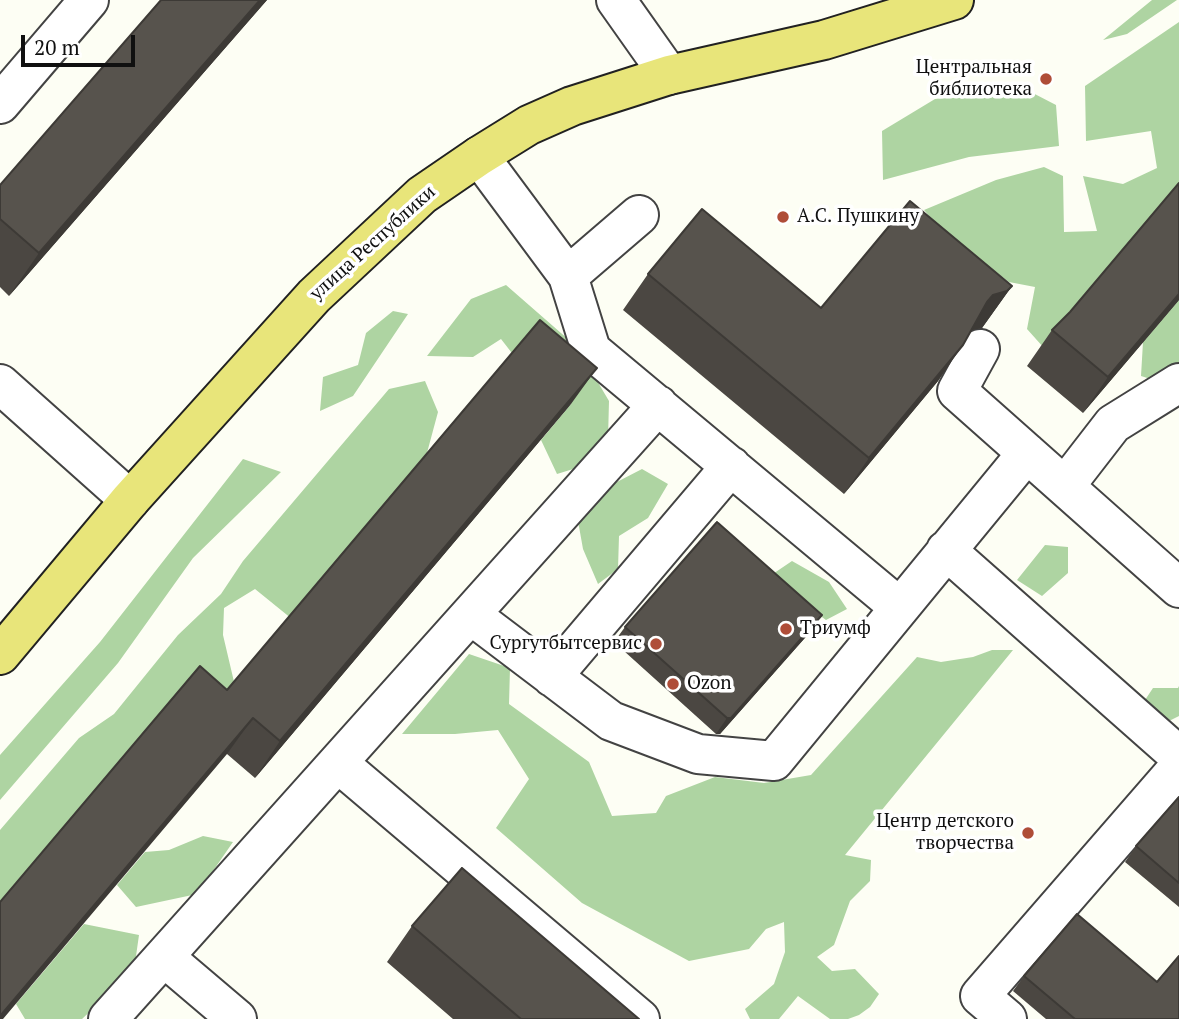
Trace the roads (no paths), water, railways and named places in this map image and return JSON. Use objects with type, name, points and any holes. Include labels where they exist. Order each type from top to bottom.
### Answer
[{"type":"main road","name":"улица Республики","points":[[0,655],[130,500],[314,296],[422,195],[528,125],[561,111],[669,75],[824,40],[954,0]]},
{"type":"lane","points":[[0,104],[89,0]]},
{"type":"lane","points":[[615,0],[669,75]]},
{"type":"lane","points":[[479,156],[568,276],[591,350],[899,607]]},
{"type":"lane","points":[[568,276],[639,215]]},
{"type":"lane","points":[[980,349],[957,391],[1179,587]]},
{"type":"lane","points":[[1065,486],[1113,424],[1179,383]]},
{"type":"lane","points":[[0,384],[130,500]]},
{"type":"lane","points":[[108,1019],[658,405]]},
{"type":"lane","points":[[471,615],[611,721],[698,754],[774,761],[1027,453]]},
{"type":"lane","points":[[552,677],[731,466]]},
{"type":"lane","points":[[946,550],[1179,756]]},
{"type":"lane","points":[[338,763],[640,1019]]},
{"type":"lane","points":[[1007,1019],[981,996],[1179,767]]},
{"type":"lane","points":[[164,957],[237,1019]]},
{"type":"place","name":"Центральная библиотека","points":[[1046,79]]},
{"type":"place","name":"А.С. Пушкину","points":[[783,217]]},
{"type":"place","name":"Триумф","points":[[786,629]]},
{"type":"place","name":"Сургутбытсервис","points":[[656,644]]},
{"type":"place","name":"Ozon","points":[[673,684]]},
{"type":"place","name":"Центр детского творчества","points":[[1028,833]]}]
